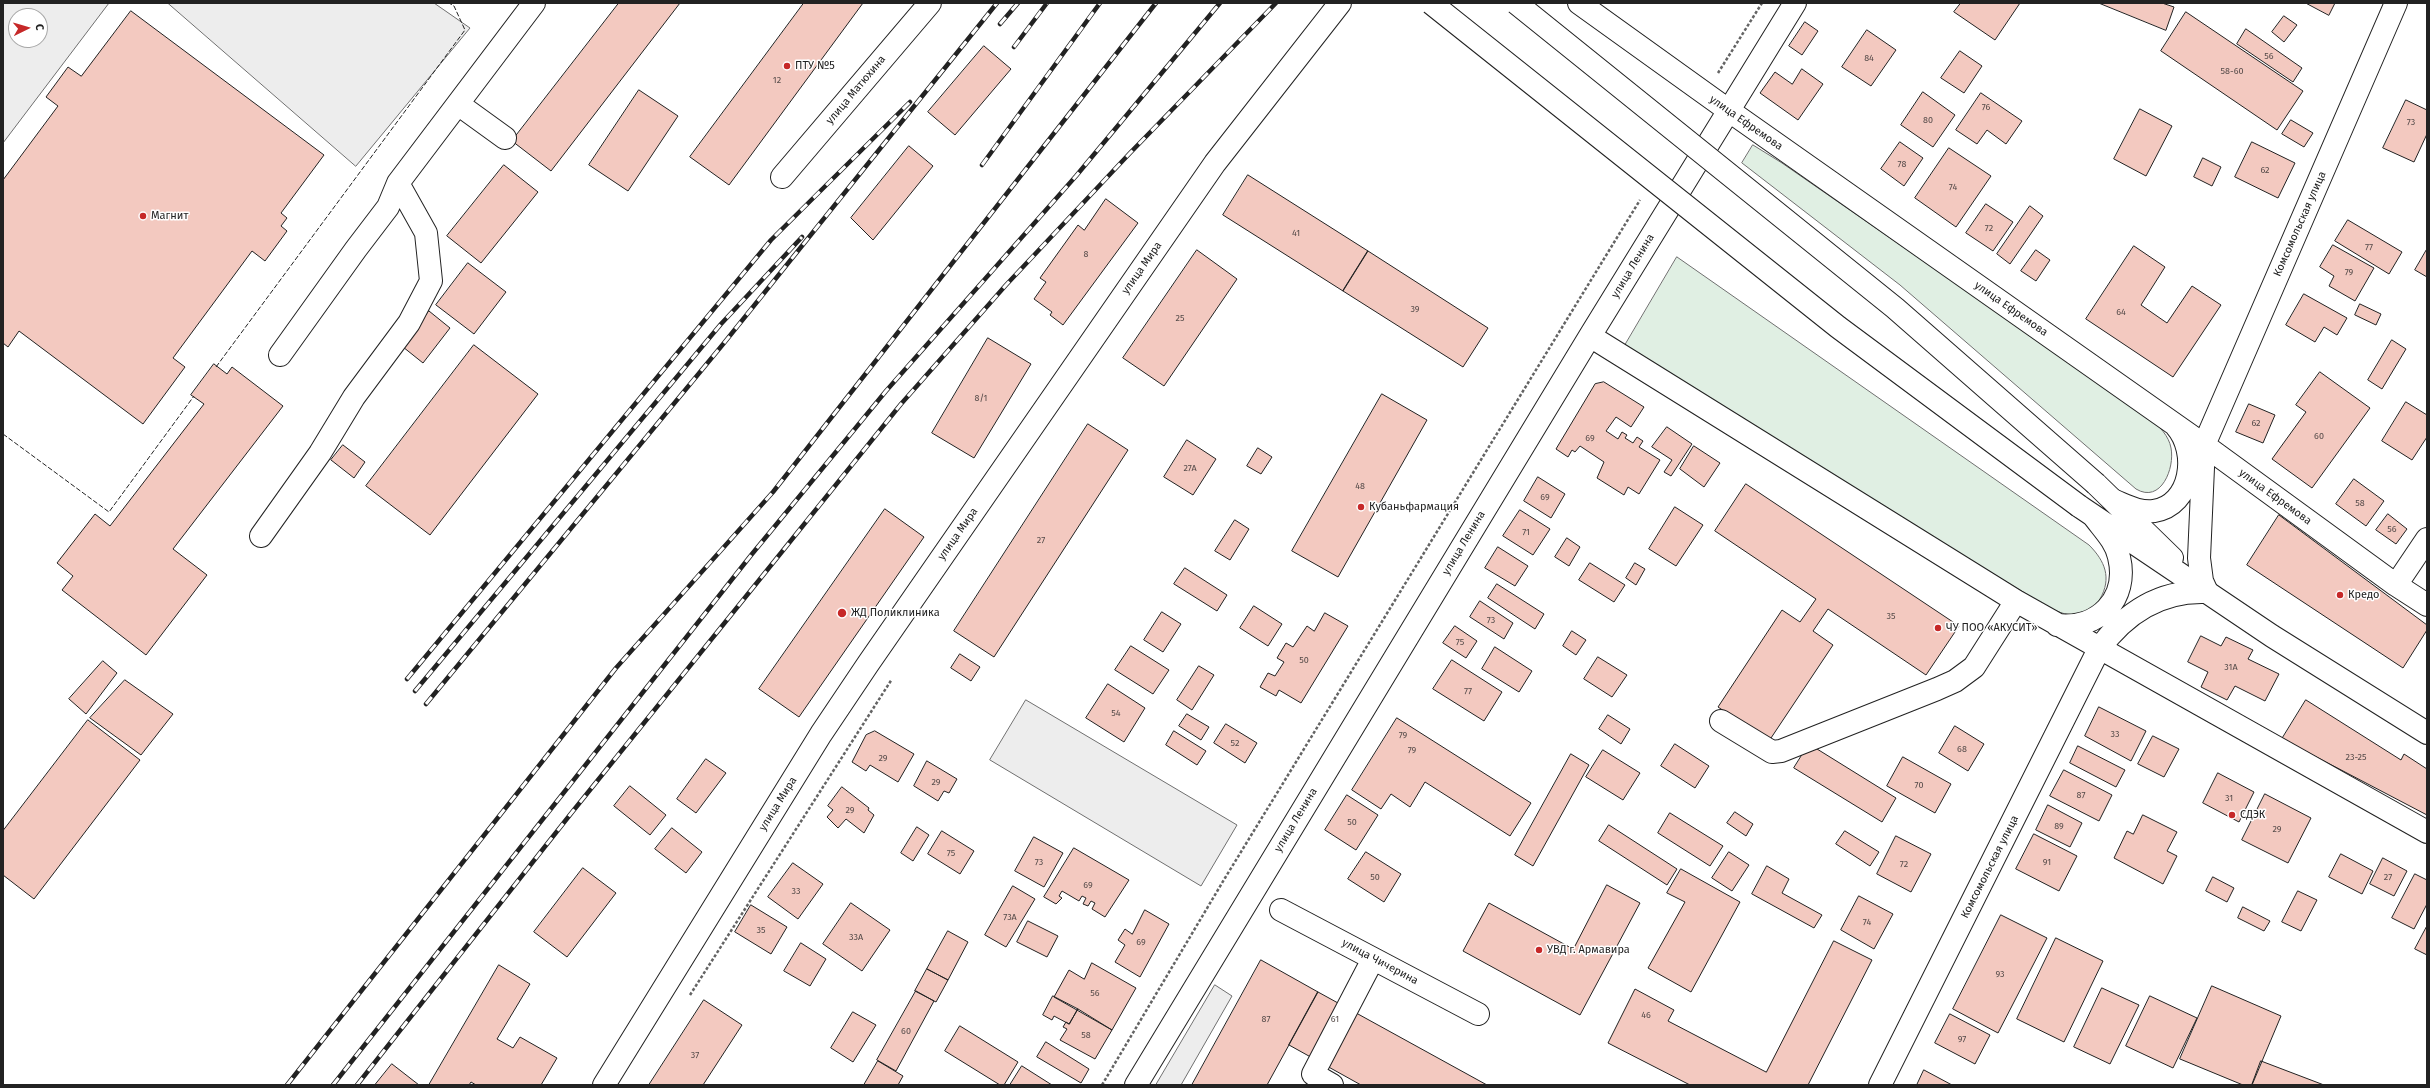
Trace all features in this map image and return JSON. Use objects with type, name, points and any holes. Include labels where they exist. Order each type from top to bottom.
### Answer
[{"type":"street","points":[[280,355],[388,207],[398,183],[534,3]]},
{"type":"street","name":"улица Матюхина","points":[[782,177],[930,3]]},
{"type":"street","name":"улица Мира","points":[[604,1085],[821,734],[868,664],[1215,163],[1340,3]]},
{"type":"street","points":[[1431,3],[1838,327],[2087,512],[2207,592],[2427,733]]},
{"type":"street","points":[[1516,3],[1895,308],[2115,501],[2207,592]]},
{"type":"street","name":"улица Ефремова","points":[[1579,3],[1705,94],[2172,422],[2396,585],[2427,605]]},
{"type":"street","name":"улица Ленина","points":[[1136,1085],[1590,336],[1795,3]]},
{"type":"street","name":"Комсомольская улица","points":[[2204,445],[2396,3]]},
{"type":"street","points":[[458,104],[505,138]]},
{"type":"street","points":[[261,536],[320,453],[354,397],[409,323],[431,281],[426,233],[398,183]]},
{"type":"street","points":[[1590,336],[2016,601],[2427,832]]},
{"type":"street","points":[[2115,501],[2139,510],[2153,511],[2166,507],[2175,501],[2185,487],[2189,459],[2180,431],[2172,422]]},
{"type":"street","points":[[2204,445],[2199,558],[2202,581],[2207,592]]},
{"type":"street","points":[[2087,512],[2111,538],[2119,557],[2118,589],[2099,649]]},
{"type":"street","points":[[2396,585],[2427,539]]},
{"type":"street","points":[[2057,625],[2080,626],[2096,619],[2112,603],[2118,589]]},
{"type":"street","points":[[2099,649],[2122,622],[2141,607],[2162,597],[2188,592],[2207,592]]},
{"type":"street","points":[[1721,721],[1772,752],[1781,751],[1937,689],[1955,681],[1974,667],[2016,601]]},
{"type":"street","name":"Комсомольская улица","points":[[1880,1085],[2099,649]]},
{"type":"street","name":"улица Чичерина","points":[[1281,910],[1478,1014]]},
{"type":"street","points":[[1332,1085],[1313,1080],[1373,958]]},
{"type":"path","points":[[1705,94],[1762,3]]},
{"type":"path","points":[[1102,1085],[1229,871],[1642,196]]},
{"type":"path","points":[[688,999],[892,680]]},
{"type":"green space","points":[[1753,145],[1782,163],[2150,418],[2166,435],[2171,448],[2171,465],[2164,482],[2153,492],[2145,492],[2136,489],[1900,285],[1742,163]]},
{"type":"green space","points":[[1677,257],[2089,545],[2095,551],[2103,564],[2106,577],[2104,591],[2092,609],[2081,615],[2073,615],[2065,614],[2049,608],[1624,347]]},
{"type":"shaded area","points":[[3,3],[109,3],[3,143]]},
{"type":"shaded area","points":[[168,3],[434,3],[470,28],[356,166]]},
{"type":"shaded area","points":[[1026,700],[1237,825],[1201,886],[990,760]]},
{"type":"shaded area","points":[[1215,985],[1232,996],[1181,1085],[1156,1085]]},
{"type":"building","points":[[619,3],[680,3],[551,171],[512,141]]},
{"type":"building","points":[[804,3],[863,3],[729,185],[690,157]]},
{"type":"building","points":[[1961,3],[2020,3],[1995,40],[1954,12]]},
{"type":"building","points":[[2099,3],[2162,3],[2174,7],[2166,30]]},
{"type":"building","points":[[2306,3],[2335,3],[2329,15]]},
{"type":"building","name":"Магнит","points":[[131,11],[324,155],[281,213],[287,218],[281,226],[287,231],[265,261],[252,251],[173,358],[185,367],[143,424],[19,331],[8,347],[3,343],[3,180],[58,106],[46,97],[68,67],[81,76]]},
{"type":"building","points":[[2186,12],[2303,91],[2277,130],[2161,51]]},
{"type":"building","points":[[2284,16],[2297,25],[2284,42],[2272,32]]},
{"type":"building","points":[[1805,22],[1818,31],[1802,55],[1789,46]]},
{"type":"building","points":[[2246,29],[2302,68],[2293,82],[2237,44]]},
{"type":"building","points":[[1867,30],[1896,50],[1871,86],[1842,67]]},
{"type":"building","points":[[984,46],[1011,69],[955,135],[928,112]]},
{"type":"building","points":[[1960,51],[1982,66],[1964,93],[1941,78]]},
{"type":"building","points":[[1802,69],[1823,84],[1798,120],[1760,93],[1775,72],[1792,84]]},
{"type":"building","points":[[639,90],[678,116],[628,191],[589,165]]},
{"type":"building","points":[[1923,92],[1955,115],[1933,147],[1901,125]]},
{"type":"building","points":[[1981,93],[2022,121],[2006,144],[1987,130],[1977,144],[1956,130]]},
{"type":"building","points":[[2406,100],[2427,110],[2427,134],[2414,162],[2383,148]]},
{"type":"building","points":[[2140,109],[2172,126],[2146,176],[2114,159]]},
{"type":"building","points":[[2291,120],[2313,133],[2304,147],[2282,134]]},
{"type":"building","points":[[1900,142],[1923,158],[1904,186],[1881,169]]},
{"type":"building","points":[[2252,142],[2295,163],[2278,198],[2235,177]]},
{"type":"building","points":[[909,146],[933,166],[873,240],[851,218]]},
{"type":"building","points":[[1949,148],[1991,176],[1956,227],[1915,198]]},
{"type":"building","points":[[2203,158],[2221,167],[2212,186],[2194,177]]},
{"type":"building","points":[[504,165],[538,192],[481,263],[447,236]]},
{"type":"building","points":[[1248,175],[1368,251],[1343,291],[1223,215]]},
{"type":"building","points":[[1106,199],[1138,223],[1063,325],[1050,315],[1052,312],[1034,299],[1046,282],[1040,278],[1078,225],[1084,230]]},
{"type":"building","points":[[1986,204],[2013,222],[1993,251],[1966,233]]},
{"type":"building","points":[[2030,206],[2043,216],[2010,264],[1997,254]]},
{"type":"building","points":[[2348,220],[2402,252],[2389,274],[2335,241]]},
{"type":"building","points":[[2333,245],[2374,268],[2355,301],[2329,286],[2334,276],[2320,267]]},
{"type":"building","points":[[2134,246],[2165,267],[2141,305],[2167,323],[2192,286],[2221,305],[2173,377],[2086,319]]},
{"type":"building","points":[[2427,249],[2427,277],[2415,270]]},
{"type":"building","points":[[1197,250],[1237,279],[1164,386],[1123,358]]},
{"type":"building","points":[[2036,250],[2050,260],[2036,281],[2021,271]]},
{"type":"building","points":[[1368,251],[1488,328],[1463,367],[1343,291]]},
{"type":"building","points":[[468,263],[506,292],[474,334],[436,305]]},
{"type":"building","points":[[2304,294],[2347,318],[2337,335],[2324,327],[2315,342],[2286,325]]},
{"type":"building","points":[[2360,304],[2381,314],[2376,325],[2355,315]]},
{"type":"building","points":[[429,311],[450,328],[423,363],[403,347]]},
{"type":"building","points":[[988,338],[1031,364],[974,458],[932,433]]},
{"type":"building","points":[[2392,340],[2406,349],[2382,389],[2368,380]]},
{"type":"building","points":[[474,345],[538,394],[430,535],[366,486]]},
{"type":"building","points":[[214,364],[227,374],[232,367],[283,406],[173,549],[207,575],[146,655],[62,590],[73,576],[57,563],[95,514],[110,526],[204,404],[191,395]]},
{"type":"building","points":[[2320,372],[2370,408],[2312,488],[2272,459],[2306,412],[2296,405]]},
{"type":"building","points":[[1604,382],[1644,407],[1631,427],[1616,417],[1606,431],[1618,439],[1622,432],[1627,435],[1625,438],[1633,443],[1637,437],[1643,441],[1639,447],[1660,460],[1639,494],[1628,487],[1624,495],[1597,478],[1604,462],[1580,446],[1575,452],[1572,450],[1568,457],[1556,449],[1595,384]]},
{"type":"building","points":[[1382,394],[1427,420],[1338,577],[1292,551]]},
{"type":"building","points":[[2406,402],[2427,415],[2427,437],[2412,460],[2382,441]]},
{"type":"building","points":[[2249,404],[2275,415],[2263,443],[2236,432]]},
{"type":"building","points":[[1088,424],[1128,450],[994,657],[954,631]]},
{"type":"building","points":[[1667,427],[1692,444],[1671,476],[1664,472],[1672,460],[1652,447]]},
{"type":"building","points":[[1187,440],[1216,459],[1193,495],[1164,477]]},
{"type":"building","points":[[343,445],[365,462],[354,478],[331,460]]},
{"type":"building","points":[[1694,446],[1720,463],[1704,487],[1680,469]]},
{"type":"building","points":[[1258,448],[1272,457],[1261,474],[1247,466]]},
{"type":"building","points":[[1538,477],[1565,494],[1551,518],[1524,501]]},
{"type":"building","points":[[2354,479],[2384,501],[2366,526],[2336,504]]},
{"type":"building","points":[[1746,484],[1959,626],[1926,675],[1828,609],[1813,631],[1833,645],[1769,741],[1718,707],[1782,610],[1800,622],[1816,599],[1715,531]]},
{"type":"building","points":[[1675,507],[1703,525],[1676,566],[1649,549]]},
{"type":"building","name":"ЖД Поликлиника","points":[[885,509],[924,537],[799,717],[759,689]]},
{"type":"building","points":[[1520,510],[1550,529],[1533,555],[1503,536]]},
{"type":"building","points":[[2388,514],[2407,529],[2396,544],[2376,530]]},
{"type":"building","name":"Кредо","points":[[2279,515],[2427,625],[2427,630],[2403,668],[2247,565]]},
{"type":"building","points":[[1235,520],[1249,529],[1230,560],[1215,551]]},
{"type":"building","points":[[1567,538],[1580,547],[1569,566],[1555,557]]},
{"type":"building","points":[[1498,547],[1528,566],[1515,586],[1485,568]]},
{"type":"building","points":[[1590,563],[1625,585],[1614,602],[1579,580]]},
{"type":"building","points":[[1635,563],[1645,569],[1636,585],[1626,578]]},
{"type":"building","points":[[1185,568],[1227,595],[1217,611],[1174,584]]},
{"type":"building","points":[[1497,584],[1544,614],[1535,629],[1488,598]]},
{"type":"building","points":[[1480,601],[1513,623],[1504,639],[1470,617]]},
{"type":"building","points":[[1254,606],[1282,624],[1268,646],[1240,628]]},
{"type":"building","points":[[1162,612],[1181,624],[1163,652],[1144,640]]},
{"type":"building","points":[[1325,613],[1348,626],[1301,703],[1279,690],[1276,696],[1260,687],[1268,673],[1275,676],[1284,662],[1277,658],[1286,643],[1293,647],[1307,626],[1314,631]]},
{"type":"building","points":[[1455,626],[1477,641],[1466,658],[1443,643]]},
{"type":"building","points":[[1572,631],[1586,640],[1576,655],[1563,646]]},
{"type":"building","points":[[2201,636],[2221,646],[2226,637],[2253,650],[2248,659],[2279,674],[2265,701],[2235,686],[2227,700],[2201,687],[2208,672],[2188,662]]},
{"type":"building","points":[[1131,646],[1169,670],[1153,694],[1115,670]]},
{"type":"building","points":[[1495,647],[1532,671],[1519,692],[1482,669]]},
{"type":"building","points":[[960,654],[980,667],[971,681],[951,668]]},
{"type":"building","points":[[1598,657],[1627,675],[1612,697],[1584,679]]},
{"type":"building","points":[[1452,660],[1502,692],[1484,721],[1433,689]]},
{"type":"building","points":[[103,661],[117,673],[86,714],[69,699]]},
{"type":"building","points":[[1199,666],[1214,675],[1192,710],[1177,700]]},
{"type":"building","points":[[125,680],[173,714],[141,755],[90,718]]},
{"type":"building","points":[[1108,684],[1145,708],[1124,742],[1086,718]]},
{"type":"building","points":[[2306,700],[2401,760],[2404,754],[2427,769],[2427,815],[2282,739]]},
{"type":"building","points":[[2099,707],[2146,731],[2131,761],[2085,736]]},
{"type":"building","points":[[1187,714],[1209,727],[1201,740],[1179,726]]},
{"type":"building","points":[[1608,715],[1630,729],[1621,744],[1599,729]]},
{"type":"building","points":[[1397,718],[1531,803],[1510,836],[1425,782],[1410,807],[1391,794],[1381,809],[1352,790]]},
{"type":"building","points":[[88,720],[140,760],[34,899],[3,875],[3,831]]},
{"type":"building","points":[[1226,724],[1257,743],[1245,763],[1214,743]]},
{"type":"building","points":[[1955,726],[1984,744],[1968,771],[1939,753]]},
{"type":"building","points":[[875,731],[914,754],[898,782],[870,765],[866,771],[852,762],[866,735]]},
{"type":"building","points":[[1174,731],[1206,751],[1197,765],[1166,745]]},
{"type":"building","points":[[2153,736],[2179,749],[2164,777],[2138,764]]},
{"type":"building","points":[[1675,744],[1709,766],[1695,788],[1661,766]]},
{"type":"building","points":[[1809,744],[1896,798],[1882,822],[1794,768]]},
{"type":"building","points":[[2078,746],[2125,770],[2116,787],[2070,763]]},
{"type":"building","points":[[1603,750],[1640,773],[1623,800],[1586,777]]},
{"type":"building","points":[[1571,754],[1589,765],[1533,866],[1515,855]]},
{"type":"building","points":[[1903,757],[1951,784],[1935,813],[1887,786]]},
{"type":"building","points":[[706,759],[726,773],[696,813],[677,799]]},
{"type":"building","points":[[927,761],[957,779],[949,793],[944,791],[938,801],[914,786]]},
{"type":"building","points":[[2064,770],[2112,795],[2099,821],[2050,796]]},
{"type":"building","points":[[2218,773],[2254,792],[2239,822],[2203,803]]},
{"type":"building","points":[[630,786],[666,815],[650,835],[614,806]]},
{"type":"building","points":[[842,787],[869,808],[868,810],[874,815],[864,833],[846,819],[838,828],[827,817],[833,810],[828,806]]},
{"type":"building","points":[[2265,794],[2311,818],[2288,863],[2242,840]]},
{"type":"building","points":[[1347,795],[1378,815],[1356,850],[1325,830]]},
{"type":"building","points":[[2048,805],[2082,823],[2070,847],[2036,830]]},
{"type":"building","points":[[1735,812],[1753,824],[1746,836],[1727,823]]},
{"type":"building","points":[[1670,813],[1723,846],[1710,866],[1658,833]]},
{"type":"building","points":[[2143,815],[2177,832],[2167,851],[2177,856],[2163,884],[2114,858],[2127,831],[2133,834]]},
{"type":"building","points":[[1609,825],[1677,869],[1667,885],[1599,841]]},
{"type":"building","points":[[917,827],[929,835],[913,861],[901,853]]},
{"type":"building","points":[[672,828],[702,852],[686,873],[655,849]]},
{"type":"building","points":[[942,831],[974,851],[960,874],[928,854]]},
{"type":"building","points":[[1845,831],[1879,852],[1870,866],[1836,844]]},
{"type":"building","points":[[2034,834],[2077,856],[2059,891],[2016,869]]},
{"type":"building","points":[[1896,836],[1931,854],[1911,892],[1877,874]]},
{"type":"building","points":[[1034,837],[1063,853],[1044,887],[1015,871]]},
{"type":"building","points":[[1074,848],[1129,880],[1105,917],[1092,909],[1095,903],[1091,901],[1088,906],[1083,904],[1086,898],[1082,896],[1079,901],[1062,891],[1059,896],[1062,898],[1056,904],[1044,897]]},
{"type":"building","points":[[1366,852],[1401,874],[1384,902],[1348,879]]},
{"type":"building","points":[[1729,852],[1749,865],[1732,891],[1712,878]]},
{"type":"building","points":[[2341,854],[2373,871],[2362,894],[2329,877]]},
{"type":"building","points":[[2383,858],[2407,871],[2394,896],[2370,884]]},
{"type":"building","points":[[793,863],[823,884],[798,919],[768,897]]},
{"type":"building","points":[[1767,866],[1789,879],[1782,893],[1822,915],[1814,928],[1752,894]]},
{"type":"building","points":[[583,868],[616,893],[567,957],[534,932]]},
{"type":"building","points":[[1681,869],[1740,902],[1691,992],[1648,968],[1685,902],[1667,893]]},
{"type":"building","points":[[2415,874],[2427,880],[2427,904],[2414,929],[2392,918]]},
{"type":"building","points":[[2213,877],[2234,888],[2227,902],[2206,891]]},
{"type":"building","name":"УВД г. Армавира","points":[[1607,885],[1640,903],[1580,1015],[1463,951],[1489,903],[1573,949]]},
{"type":"building","points":[[1013,886],[1035,899],[1006,947],[985,935]]},
{"type":"building","points":[[2298,891],[2317,900],[2301,931],[2282,922]]},
{"type":"building","points":[[1859,896],[1893,914],[1874,949],[1841,930]]},
{"type":"building","points":[[851,903],[890,930],[862,971],[823,944]]},
{"type":"building","points":[[751,905],[787,927],[771,954],[735,932]]},
{"type":"building","points":[[2243,907],[2270,921],[2264,931],[2238,918]]},
{"type":"building","points":[[1145,910],[1169,924],[1140,977],[1115,962],[1125,945],[1118,940],[1125,929],[1132,934]]},
{"type":"building","points":[[2001,915],[2047,938],[1998,1033],[1953,1009]]},
{"type":"building","points":[[1028,921],[1058,936],[1047,957],[1017,942]]},
{"type":"building","points":[[2427,926],[2427,955],[2415,949]]},
{"type":"building","points":[[948,931],[968,942],[948,980],[927,969]]},
{"type":"building","points":[[2056,938],[2103,961],[2064,1042],[2017,1019]]},
{"type":"building","points":[[1834,941],[1872,960],[1808,1085],[1690,1085],[1608,1043],[1635,989],[1674,1010],[1668,1021],[1766,1072]]},
{"type":"building","points":[[801,943],[826,959],[810,986],[784,971]]},
{"type":"building","points":[[1261,960],[1318,992],[1267,1085],[1192,1085]]},
{"type":"building","points":[[1092,963],[1136,988],[1112,1030],[1054,997],[1069,970],[1084,979]]},
{"type":"building","points":[[499,965],[530,984],[497,1039],[513,1048],[520,1037],[557,1058],[541,1085],[476,1085],[471,1082],[469,1085],[429,1085]]},
{"type":"building","points":[[927,969],[948,980],[936,1002],[915,991]]},
{"type":"building","points":[[2212,986],[2281,1016],[2252,1085],[2243,1085],[2180,1059]]},
{"type":"building","points":[[2102,988],[2139,1005],[2110,1064],[2074,1047]]},
{"type":"building","points":[[916,991],[934,1001],[896,1071],[877,1060]]},
{"type":"building","points":[[1318,992],[1487,1085],[1361,1085],[1289,1045]]},
{"type":"building","points":[[1053,996],[1078,1009],[1069,1024],[1054,1016],[1052,1020],[1043,1015]]},
{"type":"building","points":[[2150,996],[2197,1018],[2173,1068],[2126,1046]]},
{"type":"building","points":[[704,1000],[742,1025],[703,1085],[649,1085]]},
{"type":"building","points":[[1078,1009],[1112,1030],[1095,1059],[1060,1040],[1067,1029],[1063,1027],[1066,1022],[1069,1024]]},
{"type":"building","points":[[853,1012],[876,1025],[853,1062],[831,1048]]},
{"type":"building","points":[[1950,1014],[1990,1035],[1975,1064],[1935,1043]]},
{"type":"building","points":[[960,1026],[1018,1062],[1004,1085],[1000,1085],[945,1051]]},
{"type":"building","points":[[1046,1042],[1089,1069],[1081,1083],[1037,1057]]},
{"type":"building","points":[[878,1061],[903,1076],[898,1085],[864,1085]]},
{"type":"building","points":[[2261,1061],[2324,1085],[2252,1085]]},
{"type":"building","points":[[392,1064],[419,1085],[375,1085]]},
{"type":"building","points":[[1022,1066],[1052,1085],[1010,1085]]},
{"type":"building","points":[[1924,1070],[1952,1085],[1917,1085]]},
{"type":"railway","points":[[426,704],[724,343],[997,3]]},
{"type":"railway","points":[[1000,24],[1018,3]]},
{"type":"railway","points":[[1014,47],[1047,3]]},
{"type":"railway","points":[[982,165],[1100,3]]},
{"type":"railway","points":[[287,1085],[616,668],[773,492],[1156,3]]},
{"type":"railway","points":[[333,1085],[752,554],[886,391],[1076,176],[1220,3]]},
{"type":"railway","points":[[357,1085],[573,811],[901,404],[1006,285],[1130,153],[1276,3]]},
{"type":"railway","points":[[407,679],[771,240],[910,102]]},
{"type":"railway","points":[[415,691],[721,324],[802,237]]},
{"type":"fence","points":[[216,367],[465,30],[454,6],[449,3]]},
{"type":"fence","points":[[3,434],[109,512],[194,396]]},
{"type":"place","name":"ПТУ №5","points":[[787,66]]},
{"type":"place","name":"Магнит","points":[[143,216]]},
{"type":"place","name":"Кубаньфармация","points":[[1361,507]]},
{"type":"place","name":"Кредо","points":[[2340,595]]},
{"type":"place","name":"ЖД Поликлиника","points":[[842,613]]},
{"type":"place","name":"ЧУ ПОО «АКУСИТ»","points":[[1938,628]]},
{"type":"place","name":"СДЭК","points":[[2232,815]]},
{"type":"place","name":"УВД г. Армавира","points":[[1539,950]]}]
